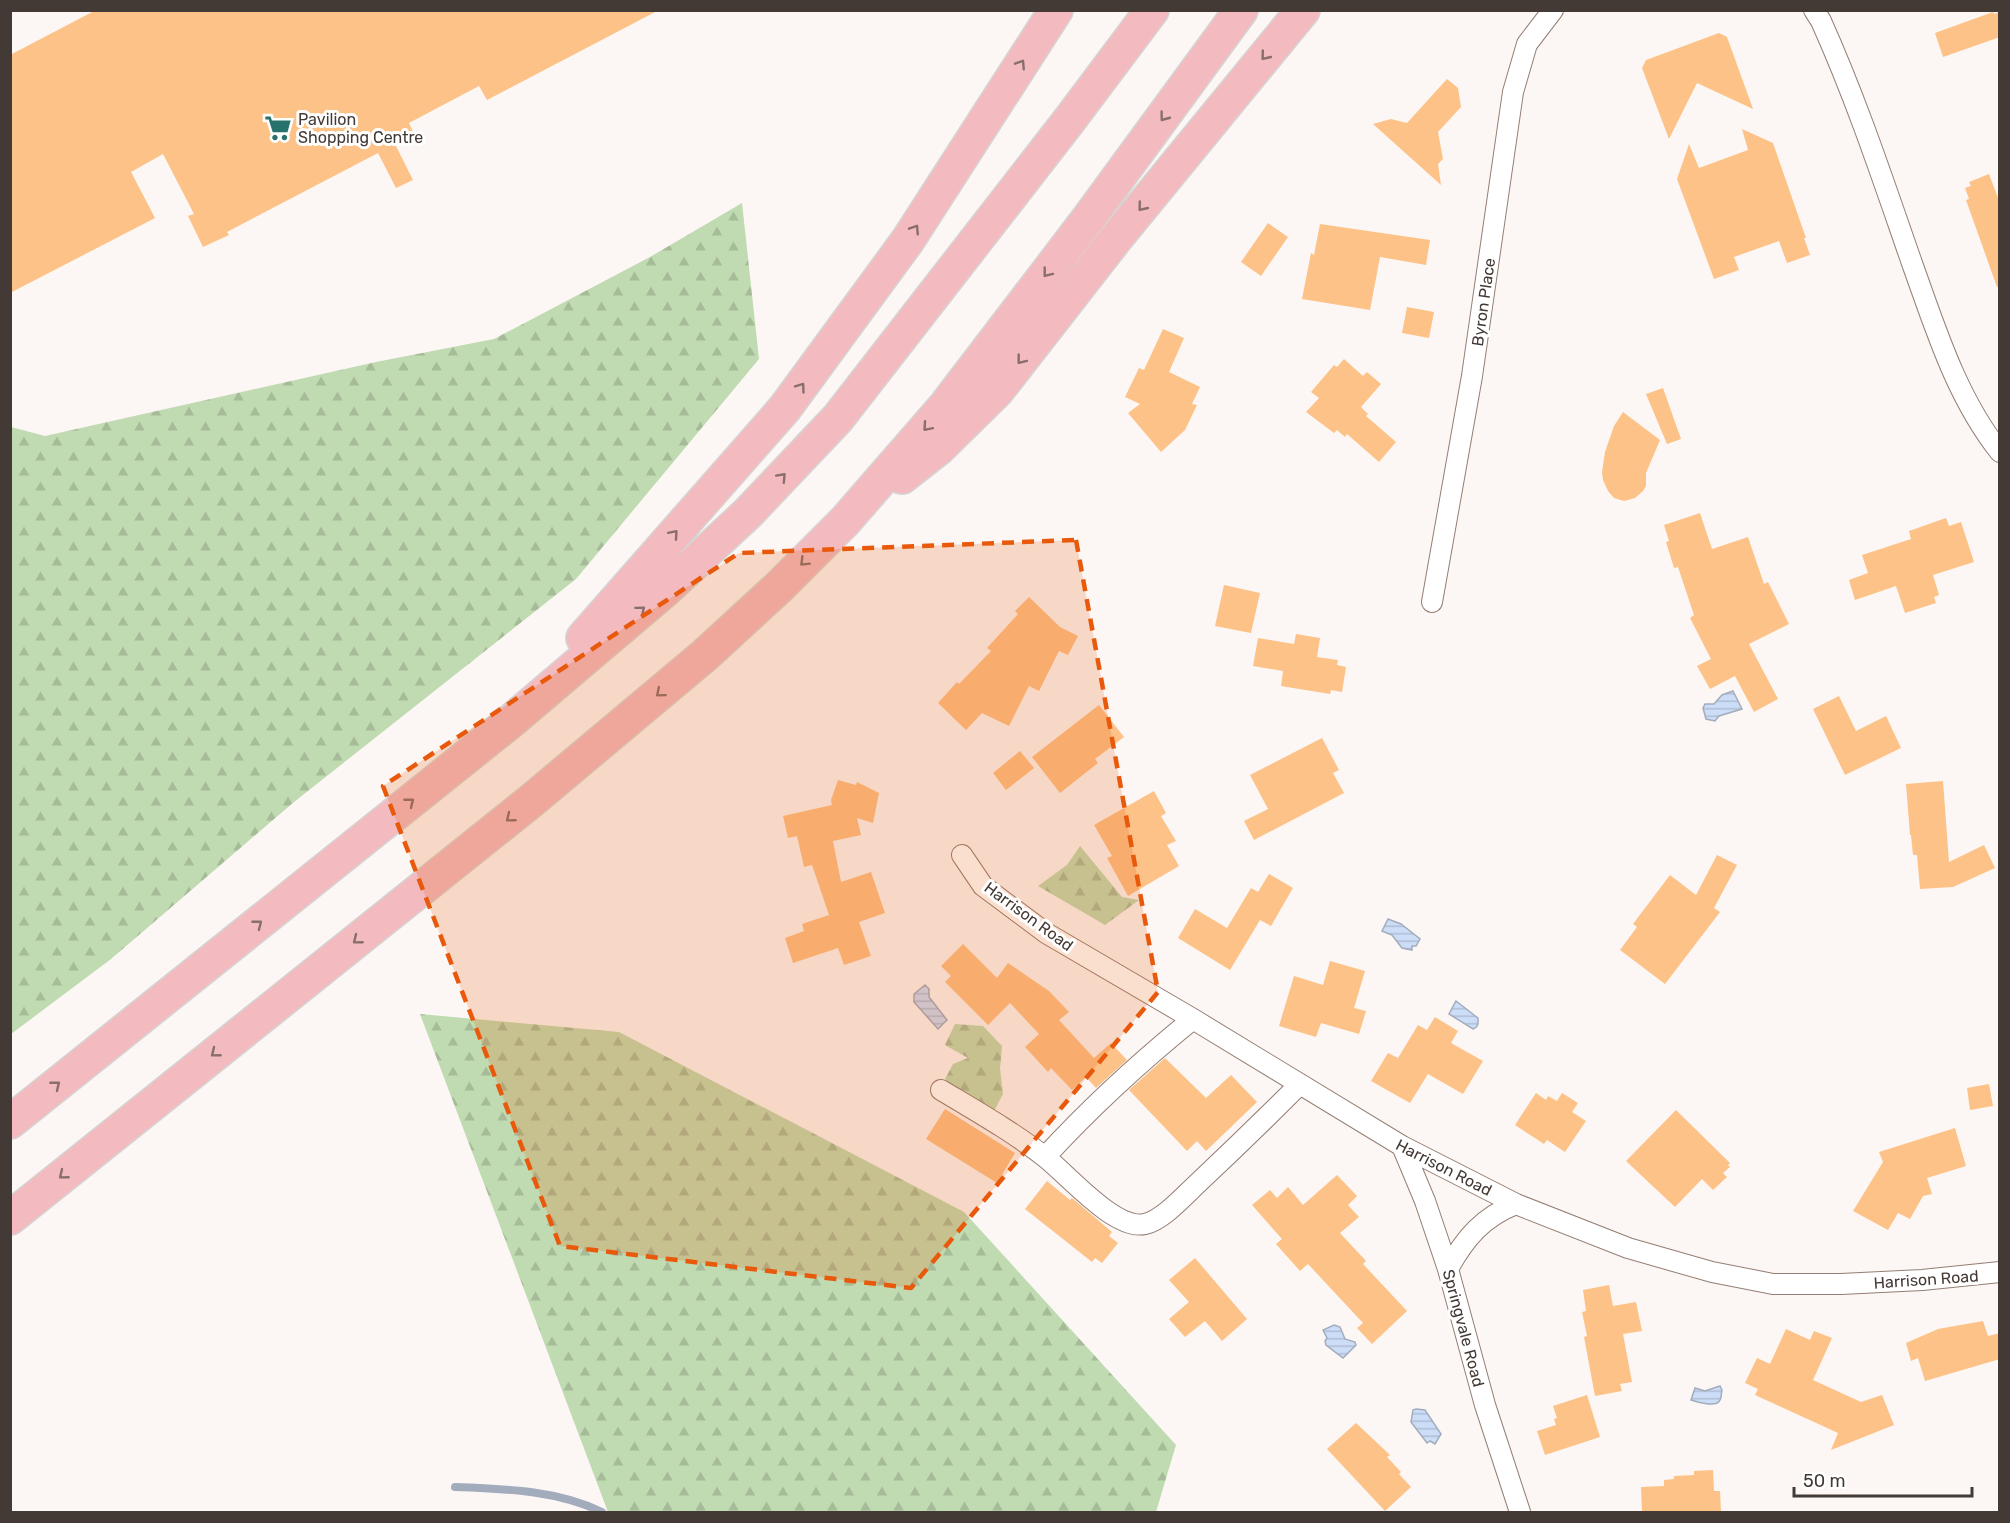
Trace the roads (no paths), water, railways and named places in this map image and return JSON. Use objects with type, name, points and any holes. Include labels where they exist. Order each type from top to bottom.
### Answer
[{"type":"highway","points":[[511,721],[785,408],[908,240],[1056,10]]},
{"type":"highway","points":[[10,1122],[511,721],[664,591],[731,528],[838,418],[1152,10]]},
{"type":"highway","points":[[10,1218],[531,801],[705,655],[779,587],[845,521],[946,405],[1088,219],[1241,10]]},
{"type":"highway","points":[[1199,70],[1258,10]]},
{"type":"highway","points":[[845,521],[939,448],[997,391],[1117,237],[1303,10]]},
{"type":"street","name":"Byron Place","points":[[1432,602],[1472,376],[1513,92],[1527,44],[1553,10]]},
{"type":"street","points":[[1814,10],[1856,102],[1931,316],[1961,391],[1987,436],[2000,452]]},
{"type":"street","name":"Harrison Road","points":[[962,855],[984,886],[1038,927],[1402,1146],[1516,1204],[1628,1248],[1712,1272],[1773,1284],[1887,1282],[2000,1272]]},
{"type":"street","points":[[1045,1157],[1131,1070],[1193,1019]]},
{"type":"street","points":[[941,1090],[1045,1157],[1084,1195],[1121,1219],[1137,1225],[1147,1224],[1159,1218],[1300,1084]]},
{"type":"street","name":"Springvale Road","points":[[1402,1146],[1425,1201],[1448,1269],[1485,1405],[1520,1512]]},
{"type":"street","points":[[1448,1269],[1460,1246],[1477,1227],[1500,1211],[1516,1204]]},
{"type":"water","points":[[1733,691],[1742,709],[1719,716],[1715,721],[1706,719],[1703,708],[1705,704],[1714,704],[1722,695]]},
{"type":"water","points":[[1388,919],[1401,924],[1420,939],[1416,946],[1412,946],[1412,950],[1402,948],[1392,935],[1382,931]]},
{"type":"water","points":[[925,985],[929,989],[929,997],[947,1020],[938,1029],[914,1002],[914,994]]},
{"type":"water","points":[[1456,1001],[1478,1018],[1478,1025],[1475,1028],[1473,1029],[1449,1014]]},
{"type":"water","points":[[1334,1325],[1340,1327],[1345,1339],[1355,1342],[1356,1345],[1343,1358],[1326,1345],[1327,1338],[1323,1330]]},
{"type":"water","points":[[1720,1386],[1721,1398],[1715,1404],[1691,1400],[1695,1388],[1705,1391]]},
{"type":"water","points":[[1413,1410],[1425,1410],[1441,1434],[1435,1444],[1430,1441],[1427,1443],[1411,1422]]},
{"type":"waterway","points":[[455,1487],[512,1490],[549,1495],[602,1512]]},
{"type":"place","name":"Pavilion Shopping Centre","points":[[278,128]]}]
